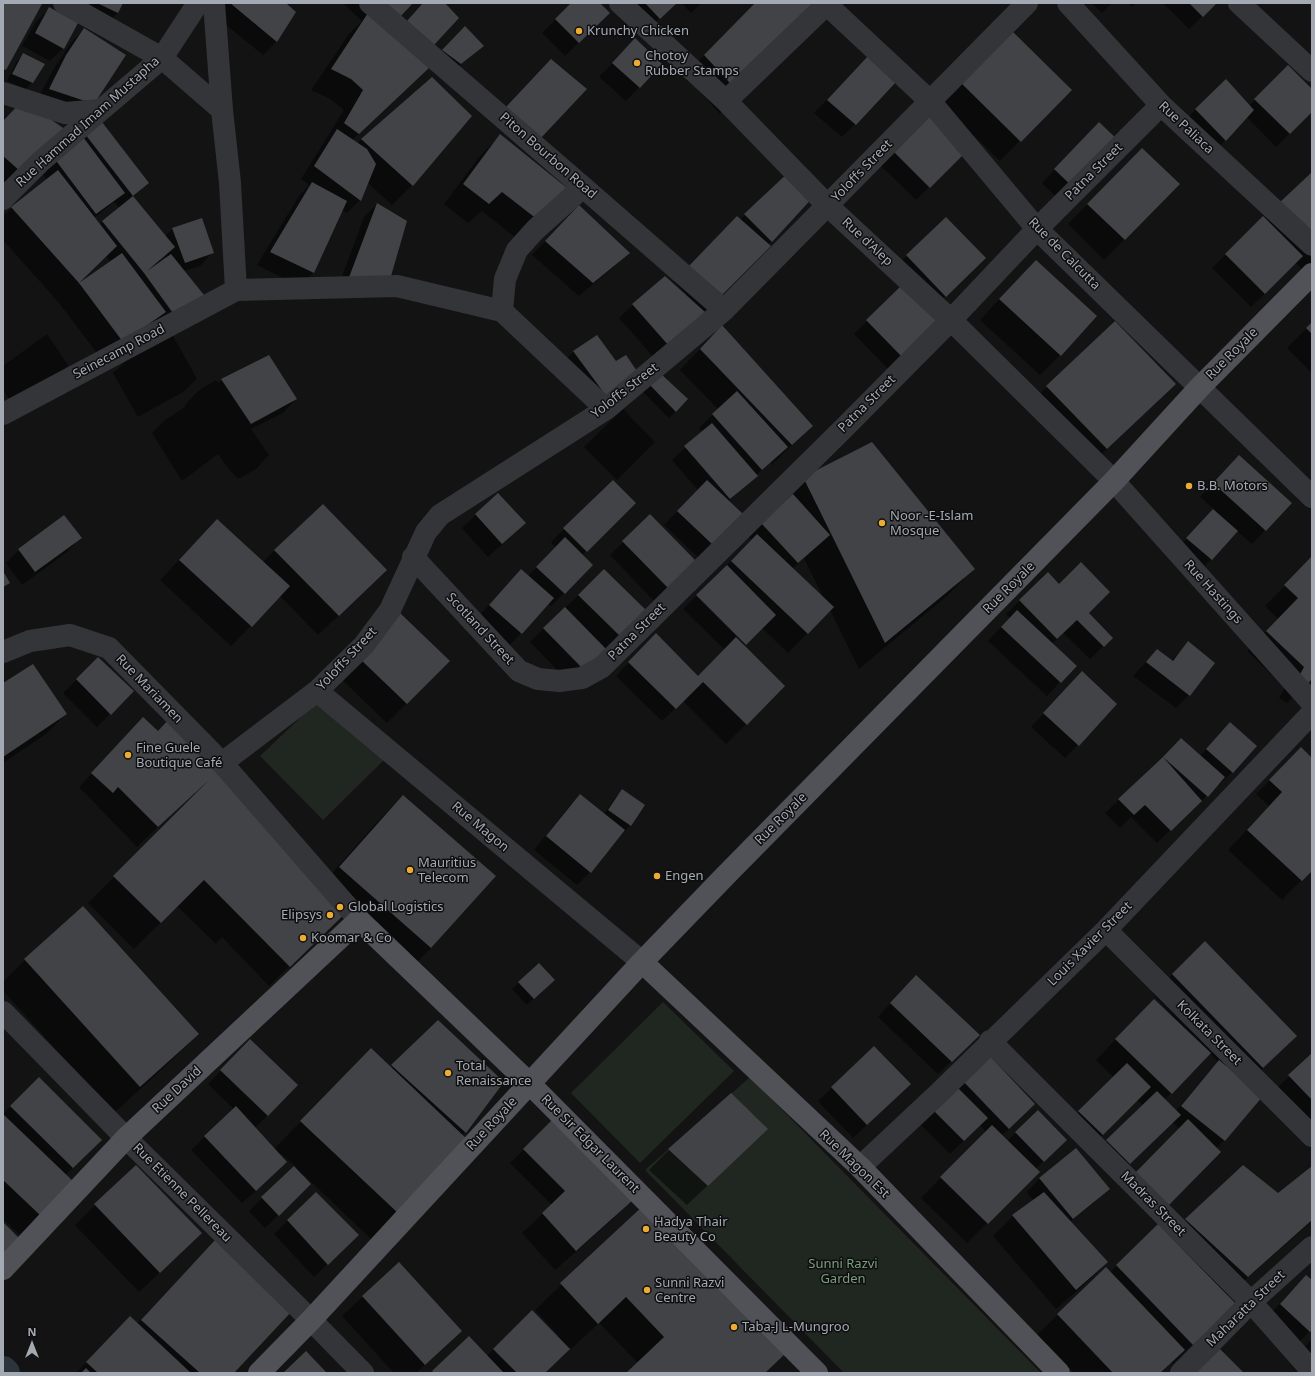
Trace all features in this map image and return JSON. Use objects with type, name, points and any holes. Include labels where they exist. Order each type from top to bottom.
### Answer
[{"type":"main road","name":"Rue Royale","points":[[259,1373],[311,1320],[642,962],[1114,481],[1200,387],[1312,274]]},
{"type":"main road","name":"Rue Sir Edgar Laurent","points":[[359,920],[530,1084],[817,1373]]},
{"type":"main road","name":"Rue David","points":[[3,1269],[126,1138],[359,920]]},
{"type":"main road","name":"Rue Magon Est","points":[[642,962],[860,1167],[1058,1373]]},
{"type":"street","points":[[64,3],[162,58],[222,110]]},
{"type":"street","name":"Rue Hammad Imam Mustapha","points":[[3,199],[40,162],[162,58],[198,3]]},
{"type":"street","points":[[214,3],[222,110],[230,183],[236,290],[397,286],[502,312],[606,409]]},
{"type":"street","name":"Piton Bourbon Road","points":[[370,3],[724,310]]},
{"type":"street","name":"Rue d'Alep","points":[[620,3],[726,102],[828,206],[951,320],[1114,481]]},
{"type":"street","name":"Yoloffs Street","points":[[222,763],[317,691],[364,645],[390,610],[413,557],[426,532],[440,515],[606,409],[724,310],[1027,3]]},
{"type":"street","name":"Rue Paliaca","points":[[1068,3],[1162,105],[1312,245]]},
{"type":"street","points":[[1239,3],[1312,71]]},
{"type":"street","points":[[726,102],[827,4]]},
{"type":"street","name":"Rue de Calcutta","points":[[827,4],[930,102],[1037,229],[1312,497]]},
{"type":"street","points":[[3,93],[65,113],[100,110]]},
{"type":"street","name":"Patna Street","points":[[559,681],[582,678],[602,667],[951,320],[1037,229],[1162,105]]},
{"type":"street","points":[[502,312],[505,279],[517,250],[535,230],[584,187]]},
{"type":"street","name":"Seinecamp Road","points":[[3,414],[236,290]]},
{"type":"street","name":"Rue Hastings","points":[[1114,481],[1312,703]]},
{"type":"street","name":"Scotland Street","points":[[413,557],[520,671],[538,679],[559,681]]},
{"type":"street","name":"Rue Mariamen","points":[[3,652],[30,641],[70,635],[109,648],[222,763],[359,920]]},
{"type":"street","name":"Rue Magon","points":[[317,691],[642,962]]},
{"type":"street","name":"Louis Xavier Street","points":[[860,1167],[1106,930],[1312,713]]},
{"type":"street","name":"Kolkata Street","points":[[1106,930],[1312,1136]]},
{"type":"street","name":"Rue Etienne Pellereau","points":[[3,1012],[126,1138],[363,1373]]},
{"type":"street","name":"Madras Street","points":[[990,1041],[1251,1302],[1312,1371]]},
{"type":"street","name":"Maharatta Street","points":[[1181,1373],[1251,1302],[1312,1247]]},
{"type":"green space","points":[[322,697],[384,760],[323,820],[260,756]]},
{"type":"green space","points":[[663,1002],[734,1071],[640,1163],[571,1093]]},
{"type":"green space","name":"Sunni Razvi Garden","points":[[750,1077],[1041,1373],[844,1373],[645,1170]]},
{"type":"building","points":[[3,3],[42,4],[6,70],[3,69]]},
{"type":"building","points":[[97,3],[123,3],[118,13]]},
{"type":"building","points":[[230,3],[286,3],[296,12],[277,42]]},
{"type":"building","points":[[385,3],[413,3],[400,17]]},
{"type":"building","points":[[423,3],[445,3],[459,18],[434,45],[407,21]]},
{"type":"building","name":"Krunchy Chicken","points":[[571,3],[600,3],[610,13],[579,43],[555,19]]},
{"type":"building","points":[[645,3],[677,3],[660,19]]},
{"type":"building","points":[[755,3],[819,3],[741,95],[704,55]]},
{"type":"building","points":[[1189,3],[1217,3],[1203,17]]},
{"type":"building","points":[[49,7],[78,23],[64,49],[35,33]]},
{"type":"building","points":[[368,13],[429,68],[359,134],[344,123],[363,90],[351,79],[331,69]]},
{"type":"building","points":[[465,26],[484,46],[461,64],[442,50]]},
{"type":"building","points":[[84,28],[126,55],[94,104],[49,89],[66,55]]},
{"type":"building","points":[[1012,31],[1072,90],[1021,142],[961,83]]},
{"type":"building","name":"Chotoy Rubber Stamps","points":[[635,38],[662,64],[640,88],[612,63]]},
{"type":"building","points":[[23,53],[45,64],[33,83],[12,74]]},
{"type":"building","points":[[869,55],[897,81],[856,125],[827,100]]},
{"type":"building","points":[[551,59],[587,89],[539,140],[505,108]]},
{"type":"building","points":[[1288,65],[1312,89],[1312,112],[1290,134],[1254,99]]},
{"type":"building","points":[[432,77],[472,116],[413,186],[361,139]]},
{"type":"building","points":[[1226,79],[1254,110],[1226,141],[1195,109]]},
{"type":"building","points":[[23,100],[66,130],[20,171],[3,156],[3,121]]},
{"type":"building","points":[[929,110],[969,149],[930,188],[891,149]]},
{"type":"building","points":[[102,122],[149,183],[133,196],[85,134]]},
{"type":"building","points":[[1099,122],[1120,142],[1075,189],[1054,169]]},
{"type":"building","points":[[337,129],[367,149],[376,164],[361,201],[314,166]]},
{"type":"building","points":[[500,134],[567,188],[542,223],[502,192],[489,204],[463,184]]},
{"type":"building","points":[[83,137],[125,193],[96,214],[54,158]]},
{"type":"building","points":[[1142,148],[1180,184],[1125,240],[1087,204]]},
{"type":"building","points":[[58,170],[117,246],[79,283],[11,207]]},
{"type":"building","points":[[791,170],[816,194],[772,242],[744,214]]},
{"type":"building","points":[[1312,172],[1312,239],[1278,204]]},
{"type":"building","points":[[312,182],[347,201],[314,273],[270,252]]},
{"type":"building","points":[[133,196],[175,247],[147,271],[171,254],[204,295],[175,316],[144,273],[102,221]]},
{"type":"building","points":[[377,203],[407,221],[389,283],[348,280]]},
{"type":"building","points":[[579,205],[630,253],[593,283],[545,241]]},
{"type":"building","points":[[737,216],[771,246],[717,300],[687,268]]},
{"type":"building","points":[[1263,216],[1303,256],[1265,294],[1225,254]]},
{"type":"building","points":[[946,217],[986,258],[946,297],[906,255]]},
{"type":"building","points":[[202,218],[214,253],[185,263],[172,228]]},
{"type":"building","points":[[122,253],[166,312],[123,342],[79,283]]},
{"type":"building","points":[[1036,260],[1097,316],[1061,356],[999,299]]},
{"type":"building","points":[[665,276],[705,312],[669,346],[632,304]]},
{"type":"building","points":[[903,284],[940,322],[903,358],[866,320]]},
{"type":"building","points":[[1115,321],[1176,384],[1107,449],[1046,386]]},
{"type":"building","points":[[1312,322],[1312,334],[1306,328]]},
{"type":"building","points":[[722,325],[813,426],[792,445],[700,349]]},
{"type":"building","points":[[597,335],[616,361],[626,355],[639,374],[607,397],[573,351]]},
{"type":"building","points":[[269,355],[297,399],[251,424],[221,379]]},
{"type":"building","points":[[660,373],[688,399],[676,412],[648,383]]},
{"type":"building","points":[[737,391],[788,447],[762,470],[712,414]]},
{"type":"building","points":[[712,423],[758,476],[730,499],[684,446]]},
{"type":"building","name":"Noor -E-Islam Mosque","points":[[872,442],[975,569],[885,643],[803,477]]},
{"type":"building","points":[[1239,455],[1292,503],[1266,531],[1213,483]]},
{"type":"building","points":[[613,480],[636,503],[587,552],[563,528]]},
{"type":"building","points":[[707,480],[743,514],[713,545],[677,511]]},
{"type":"building","points":[[498,493],[526,523],[502,544],[475,514]]},
{"type":"building","points":[[793,494],[830,535],[798,563],[761,523]]},
{"type":"building","points":[[323,504],[387,570],[339,616],[274,550]]},
{"type":"building","points":[[1213,509],[1238,531],[1212,560],[1186,538]]},
{"type":"building","points":[[650,514],[696,561],[668,588],[622,541]]},
{"type":"building","points":[[64,515],[82,538],[35,572],[18,549]]},
{"type":"building","points":[[217,519],[290,586],[252,627],[179,560]]},
{"type":"building","points":[[757,534],[834,607],[808,634],[731,561]]},
{"type":"building","points":[[565,537],[593,565],[565,594],[536,567]]},
{"type":"building","points":[[1312,556],[1312,679],[1308,683],[1298,678],[1304,667],[1266,631],[1298,598],[1284,585]]},
{"type":"building","points":[[1081,562],[1110,592],[1089,613],[1113,638],[1104,647],[1077,620],[1057,639],[1019,600],[1048,572],[1059,584]]},
{"type":"building","points":[[727,565],[776,615],[746,645],[696,595]]},
{"type":"building","points":[[521,569],[554,598],[522,634],[489,605]]},
{"type":"building","points":[[604,569],[650,614],[624,640],[578,595]]},
{"type":"building","points":[[3,571],[10,583],[3,587]]},
{"type":"building","points":[[565,607],[606,649],[584,670],[543,628]]},
{"type":"building","points":[[1017,610],[1077,666],[1061,683],[1001,627]]},
{"type":"building","points":[[399,612],[450,661],[407,704],[357,656]]},
{"type":"building","points":[[656,633],[698,676],[736,637],[785,686],[747,725],[703,682],[676,709],[628,662]]},
{"type":"building","points":[[1188,641],[1215,663],[1190,696],[1146,662],[1157,649],[1173,661]]},
{"type":"building","points":[[98,657],[134,691],[111,715],[76,679]]},
{"type":"building","points":[[33,664],[67,714],[3,757],[3,683]]},
{"type":"building","points":[[1082,671],[1117,704],[1079,746],[1043,713]]},
{"type":"building","points":[[143,717],[158,731],[169,719],[355,904],[290,967],[204,880],[161,923],[113,876],[209,780],[158,827],[118,787],[113,793],[91,773]]},
{"type":"building","points":[[1230,722],[1257,746],[1233,773],[1206,749]]},
{"type":"building","points":[[1181,738],[1225,777],[1208,797],[1163,757]]},
{"type":"building","points":[[1301,747],[1312,758],[1312,871],[1302,881],[1247,830],[1282,792],[1269,780]]},
{"type":"building","points":[[1163,757],[1202,801],[1171,831],[1145,805],[1134,815],[1118,799]]},
{"type":"building","points":[[622,789],[645,805],[631,826],[608,810]]},
{"type":"building","points":[[580,794],[625,830],[591,873],[546,836]]},
{"type":"building","points":[[403,795],[496,876],[431,948],[339,867]]},
{"type":"building","points":[[83,906],[199,1034],[140,1087],[24,959]]},
{"type":"building","points":[[1205,941],[1297,1036],[1263,1068],[1172,974]]},
{"type":"building","points":[[539,963],[555,980],[534,999],[518,982]]},
{"type":"building","points":[[916,975],[980,1035],[952,1062],[890,1003]]},
{"type":"building","points":[[1154,999],[1211,1053],[1172,1094],[1115,1039]]},
{"type":"building","name":"Total Renaissance","points":[[438,1020],[504,1082],[466,1133],[391,1065]]},
{"type":"building","points":[[250,1039],[298,1085],[268,1116],[220,1070]]},
{"type":"building","points":[[874,1046],[911,1084],[867,1125],[831,1087]]},
{"type":"building","points":[[371,1048],[469,1141],[399,1214],[300,1121]]},
{"type":"building","points":[[1312,1053],[1312,1100],[1288,1075]]},
{"type":"building","points":[[988,1054],[1035,1104],[1009,1129],[961,1079]]},
{"type":"building","points":[[1219,1060],[1263,1096],[1225,1141],[1181,1106]]},
{"type":"building","points":[[1127,1063],[1151,1087],[1103,1135],[1078,1111]]},
{"type":"building","points":[[39,1077],[102,1140],[73,1168],[10,1106]]},
{"type":"building","points":[[954,1084],[988,1118],[964,1141],[930,1107]]},
{"type":"building","points":[[1157,1091],[1181,1115],[1130,1164],[1106,1140]]},
{"type":"building","points":[[731,1093],[768,1129],[708,1186],[668,1149]]},
{"type":"building","points":[[236,1106],[287,1162],[256,1191],[204,1136]]},
{"type":"building","points":[[1038,1110],[1067,1140],[1044,1162],[1015,1132]]},
{"type":"building","points":[[3,1114],[75,1183],[42,1217],[3,1180]]},
{"type":"building","points":[[555,1117],[633,1200],[576,1251],[542,1213],[565,1191],[523,1149]]},
{"type":"building","points":[[1188,1119],[1221,1152],[1169,1205],[1135,1173]]},
{"type":"building","points":[[992,1125],[1040,1172],[988,1224],[940,1177]]},
{"type":"building","points":[[1076,1148],[1110,1189],[1073,1219],[1039,1178]]},
{"type":"building","points":[[136,1165],[202,1233],[160,1273],[94,1204]]},
{"type":"building","points":[[1243,1165],[1278,1193],[1312,1166],[1312,1220],[1248,1277],[1185,1219]]},
{"type":"building","points":[[294,1166],[311,1184],[279,1216],[261,1197]]},
{"type":"building","points":[[316,1192],[359,1235],[328,1265],[287,1220]]},
{"type":"building","points":[[1044,1192],[1108,1262],[1076,1290],[1012,1215]]},
{"type":"building","name":"Sunni Razvi Centre","points":[[645,1204],[786,1353],[765,1373],[626,1373],[664,1337],[626,1297],[598,1324],[560,1283]]},
{"type":"building","points":[[3,1222],[21,1240],[3,1258]]},
{"type":"building","points":[[1158,1224],[1236,1304],[1193,1345],[1116,1265]]},
{"type":"building","points":[[216,1239],[293,1310],[234,1373],[200,1373],[141,1320]]},
{"type":"building","points":[[399,1262],[462,1331],[425,1365],[362,1296]]},
{"type":"building","points":[[1106,1267],[1185,1350],[1160,1373],[1113,1373],[1057,1314]]},
{"type":"building","points":[[1306,1275],[1312,1280],[1312,1330],[1310,1332],[1280,1304]]},
{"type":"building","points":[[532,1310],[570,1349],[545,1373],[517,1373],[493,1349]]},
{"type":"building","points":[[130,1316],[191,1373],[98,1373],[86,1362]]},
{"type":"building","points":[[469,1336],[504,1373],[434,1373],[432,1371]]},
{"type":"building","points":[[1220,1349],[1244,1373],[1195,1373]]},
{"type":"building","points":[[306,1351],[327,1373],[283,1373]]},
{"type":"building","points":[[86,1368],[91,1373],[81,1373]]},
{"type":"place","name":"Krunchy Chicken","points":[[579,31]]},
{"type":"place","name":"Chotoy Rubber Stamps","points":[[637,63]]},
{"type":"place","name":"B.B. Motors","points":[[1189,486]]},
{"type":"place","name":"Noor -E-Islam Mosque","points":[[882,523]]},
{"type":"place","name":"Fine Guele Boutique Café","points":[[128,755]]},
{"type":"place","name":"Mauritius Telecom","points":[[410,870]]},
{"type":"place","name":"Engen","points":[[657,876]]},
{"type":"place","name":"Global Logistics","points":[[340,907]]},
{"type":"place","name":"Elipsys","points":[[330,915]]},
{"type":"place","name":"Koomar & Co","points":[[303,938]]},
{"type":"place","name":"Total Renaissance","points":[[448,1073]]},
{"type":"place","name":"Hadya Thair Beauty Co","points":[[646,1229]]},
{"type":"place","name":"Sunni Razvi Centre","points":[[647,1290]]},
{"type":"place","name":"Taba-J L-Mungroo","points":[[734,1327]]}]
